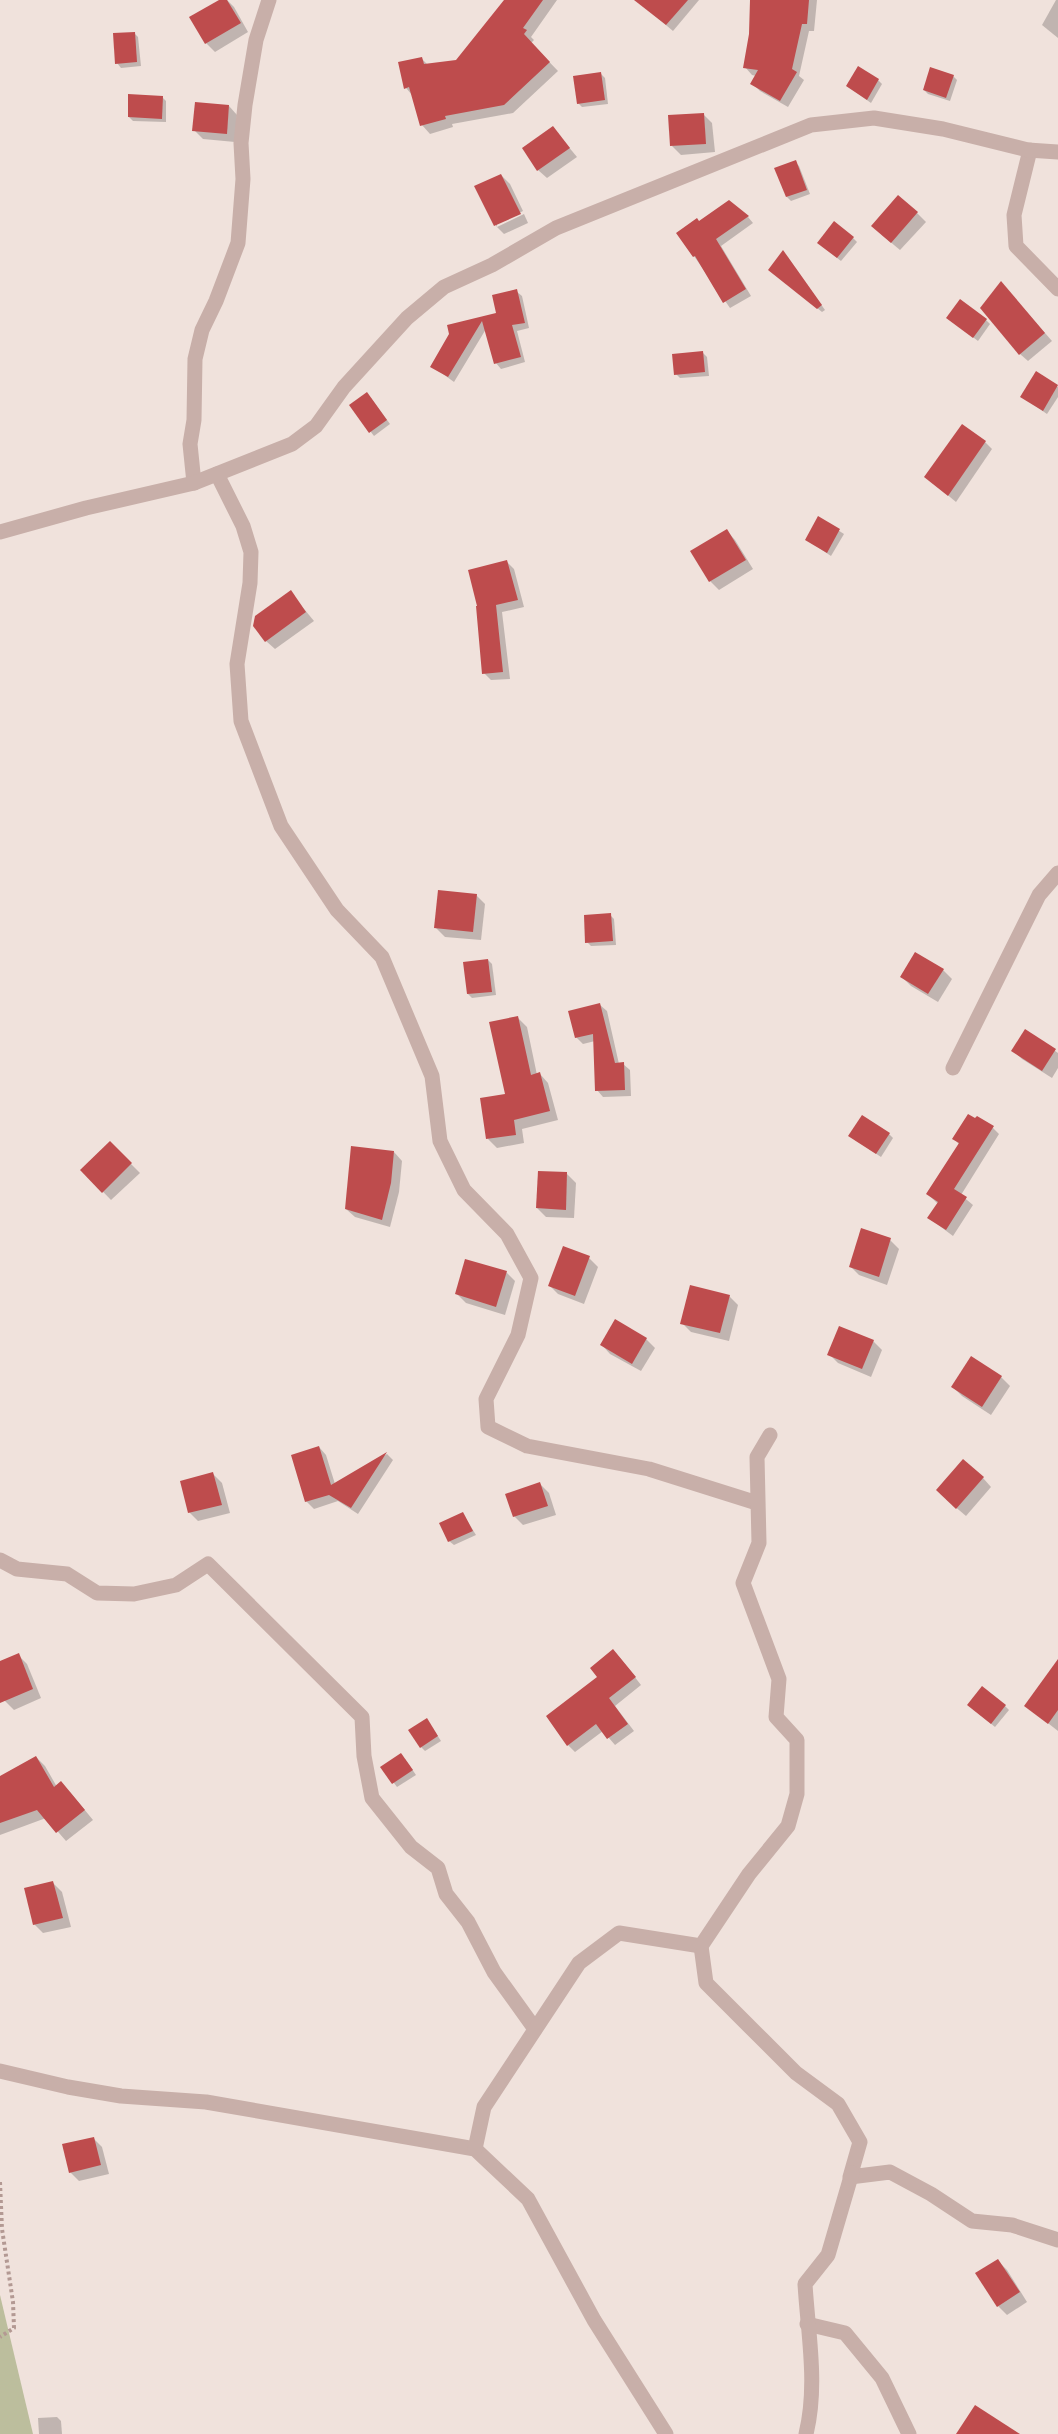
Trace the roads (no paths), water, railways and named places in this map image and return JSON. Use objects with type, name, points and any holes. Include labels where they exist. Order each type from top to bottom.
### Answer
[{"type":"street","points":[[194,483],[190,444],[194,420],[195,359],[202,330],[216,301],[238,243],[243,179],[241,143],[245,105],[256,40],[269,0]]},
{"type":"street","points":[[0,532],[86,508],[194,483],[292,444],[316,426],[344,387],[407,318],[444,287],[492,265],[556,228],[812,125],[874,118],[943,129],[1030,150],[1058,152]]},
{"type":"street","points":[[1030,150],[1014,215],[1016,246],[1058,289]]},
{"type":"street","points":[[217,474],[243,526],[251,552],[250,583],[237,664],[241,720],[281,826],[337,910],[382,957],[432,1076],[440,1141],[464,1190],[507,1234],[531,1278],[518,1335],[486,1399],[488,1427],[527,1446],[649,1469],[757,1503]]},
{"type":"street","points":[[953,1068],[1039,895],[1058,873]]},
{"type":"street","points":[[770,1435],[757,1457],[759,1542],[743,1583],[779,1679],[776,1717],[797,1740],[797,1794],[788,1826],[749,1874],[701,1946],[706,1983],[796,2073],[837,2104],[860,2142],[828,2255],[805,2284],[812,2366],[810,2417],[806,2434]]},
{"type":"street","points":[[0,1560],[17,1569],[67,1574],[97,1593],[134,1594],[176,1586],[208,1564],[362,1717],[364,1756],[372,1798],[411,1847],[438,1868],[446,1894],[468,1922],[494,1972],[536,2029]]},
{"type":"street","points":[[475,2149],[483,2107],[579,1963],[619,1933],[701,1946]]},
{"type":"street","points":[[0,2071],[68,2087],[121,2096],[206,2102],[475,2149],[528,2199],[594,2320],[666,2434]]},
{"type":"street","points":[[852,2173],[850,2177],[890,2172],[972,2220],[1012,2224],[1058,2240]]},
{"type":"street","points":[[807,2324],[845,2333],[882,2378],[909,2434]]}]
